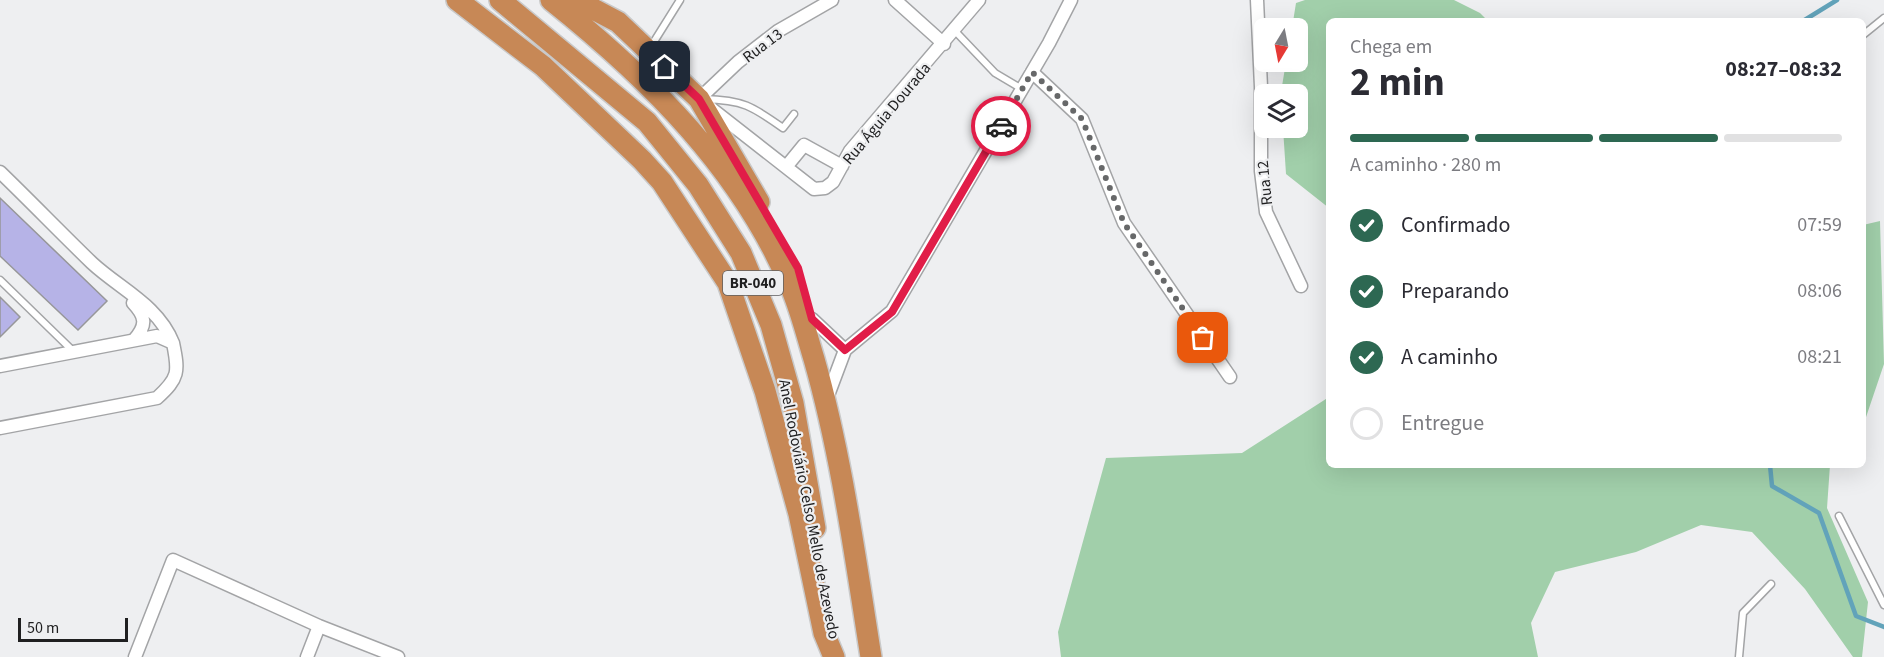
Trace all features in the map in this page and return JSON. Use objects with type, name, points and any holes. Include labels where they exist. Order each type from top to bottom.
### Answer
[{"type":"highway","points":[[457,0],[543,66],[642,160],[662,182],[728,283],[765,391],[799,514],[824,633],[836,657]]},
{"type":"highway","name":"Anel Rodoviário Celso Mello de Azevedo","points":[[500,0],[647,122],[698,185],[741,253],[771,326],[793,403],[836,657]]},
{"type":"highway","name":"Anel Rodoviário Celso Mello de Azevedo","points":[[551,0],[616,54],[665,100],[712,153],[762,231],[792,289],[826,400],[838,449],[871,657]]},
{"type":"highway","points":[[576,0],[618,22],[699,99],[798,268],[812,319],[814,361]]},
{"type":"street","points":[[602,0],[618,22]]},
{"type":"street","name":"Rua 13","points":[[699,99],[738,62],[777,31],[832,0]]},
{"type":"street","points":[[895,0],[944,44]]},
{"type":"street","name":"Rua Águia Dourada","points":[[699,99],[814,189],[825,188],[833,182],[850,152],[979,0]]},
{"type":"street","points":[[826,400],[845,350],[892,312],[1032,72],[1071,0]]},
{"type":"street","name":"Rua 12","points":[[1257,0],[1261,87],[1261,171],[1266,212],[1301,286]]},
{"type":"street","points":[[1032,72],[1082,119],[1124,223],[1230,377]]},
{"type":"street","points":[[786,167],[804,145],[842,166]]},
{"type":"street","points":[[0,172],[94,265],[136,296],[167,328],[178,365],[174,383],[157,398],[0,428]]},
{"type":"street","points":[[113,279],[143,315],[143,330],[134,340]]},
{"type":"street","points":[[812,319],[845,350]]},
{"type":"street","points":[[0,366],[157,336],[172,343]]},
{"type":"street","points":[[135,657],[173,560],[319,626],[398,657]]},
{"type":"street","points":[[307,657],[319,626]]},
{"type":"lane","points":[[648,51],[680,0]]},
{"type":"lane","points":[[1866,33],[1884,18]]},
{"type":"lane","points":[[954,31],[995,72],[1022,89]]},
{"type":"lane","points":[[699,99],[735,100],[756,109],[783,128],[794,114]]},
{"type":"lane","points":[[0,280],[75,352]]},
{"type":"lane","points":[[1839,516],[1884,605]]},
{"type":"lane","points":[[1739,657],[1743,613],[1771,584]]},
{"type":"green space","points":[[1305,0],[1454,0],[1480,13],[1485,18],[1326,18],[1326,206],[1286,174],[1284,138],[1308,138],[1308,84],[1282,84],[1284,72],[1308,72],[1308,18],[1294,18],[1296,3]]},
{"type":"green space","points":[[1880,221],[1884,364],[1866,417],[1866,224]]},
{"type":"green space","points":[[1326,399],[1326,468],[1830,468],[1827,508],[1868,602],[1862,657],[1853,657],[1805,589],[1752,532],[1701,525],[1636,552],[1555,572],[1531,623],[1538,657],[1061,657],[1058,632],[1106,458],[1242,453]]},
{"type":"building","points":[[0,198],[107,301],[78,330],[0,256]]},
{"type":"building","points":[[0,297],[20,317],[0,337]]},
{"type":"waterway","points":[[1808,18],[1837,0]]},
{"type":"waterway","points":[[1770,468],[1772,486],[1819,513],[1856,616],[1884,627]]},
{"type":"way so far","points":[[1001,126],[1032,72],[1082,119],[1107,186],[1124,223],[1203,338]]},
{"type":"route","points":[[665,67],[699,99],[798,268],[812,319],[845,350],[892,312],[1001,126]]}]
